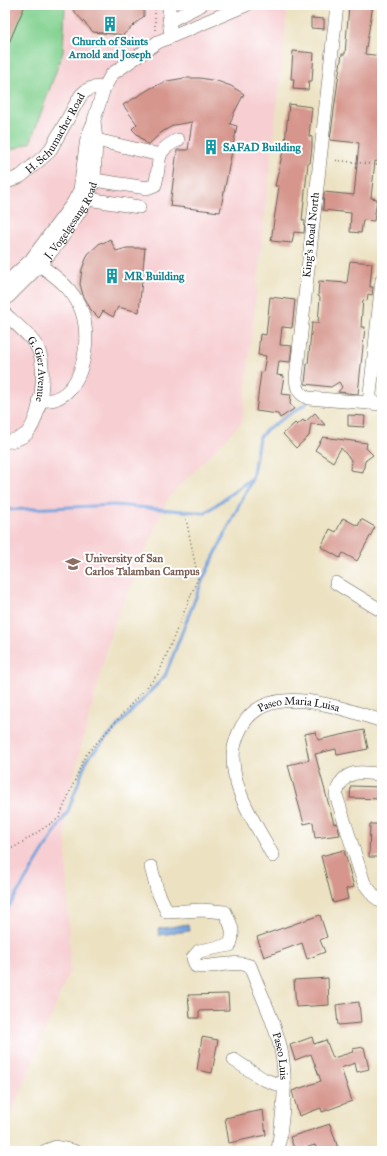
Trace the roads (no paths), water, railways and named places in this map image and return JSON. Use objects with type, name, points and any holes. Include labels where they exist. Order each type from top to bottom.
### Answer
[{"type":"street","points":[[169,5],[170,37]]},
{"type":"street","points":[[169,21],[201,5]]},
{"type":"street","name":"J. Vogelgesang Road","points":[[5,284],[31,260],[80,190],[94,123],[104,88],[112,74],[155,44],[246,5]]},
{"type":"street","name":"King's Road North","points":[[337,5],[296,378],[297,389],[302,395],[308,398],[376,404]]},
{"type":"street","name":"H. Schumacher Road","points":[[5,183],[21,176],[49,152],[81,95],[87,89],[91,87],[104,88]]},
{"type":"street","points":[[91,139],[160,155]]},
{"type":"street","name":"J. Vogelgesang Road","points":[[5,300],[40,265],[59,242],[88,200],[94,180],[91,139]]},
{"type":"street","points":[[94,180],[147,188],[151,187],[155,184],[157,179],[160,155],[166,145],[178,140]]},
{"type":"street","points":[[88,200],[140,207]]},
{"type":"street","points":[[39,400],[53,400],[67,392],[80,371],[85,353],[86,336],[86,324],[80,307],[66,284],[40,265]]},
{"type":"street","points":[[376,404],[382,280]]},
{"type":"street","name":"G. Gier Avenue","points":[[5,314],[38,348],[43,364],[42,392],[35,421],[26,434],[14,440],[5,442]]},
{"type":"street","points":[[336,583],[382,611]]},
{"type":"street","name":"Paseo Maria Luisa","points":[[273,856],[243,798],[235,777],[232,753],[236,738],[244,721],[258,709],[273,703],[293,700],[334,706],[382,721]]},
{"type":"street","points":[[382,774],[366,772],[346,776],[339,784],[336,795],[364,883],[374,896],[382,902]]},
{"type":"street","name":"Paseo Luis","points":[[151,867],[157,890],[167,912],[211,910],[225,912],[230,922],[233,935],[230,945],[199,951],[193,958],[196,966],[205,967],[243,963],[250,966],[280,1044],[284,1087],[278,1151]]},
{"type":"street","points":[[234,1060],[263,1080],[284,1087]]},
{"type":"street","points":[[44,1151],[56,1148],[74,1151]]},
{"type":"water","points":[[188,924],[189,931],[159,935],[158,929]]},
{"type":"waterway","points":[[5,913],[68,811],[87,759],[165,676],[203,579],[252,479],[259,438],[267,429],[307,403]]},
{"type":"waterway","points":[[5,510],[115,505],[205,513],[251,479]]},
{"type":"place","name":"Church of Saints Arnold and Joseph","points":[[110,24]]},
{"type":"place","name":"SAFAD Building","points":[[211,147]]},
{"type":"place","name":"MR Building","points":[[112,276]]},
{"type":"place","name":"University of San Carlos Talamban Campus","points":[[73,564]]}]
